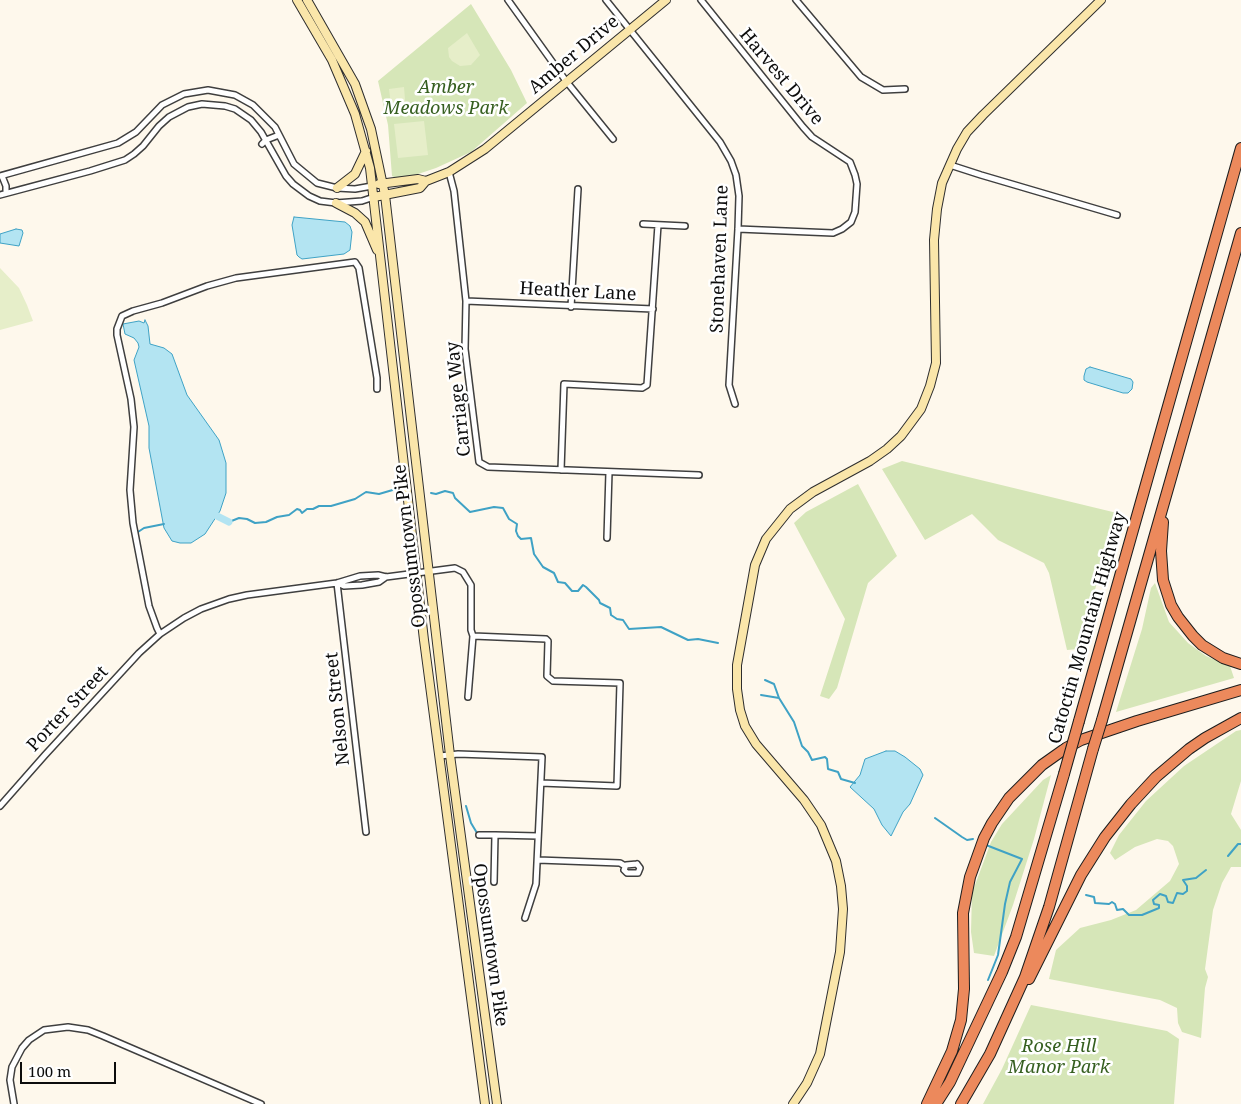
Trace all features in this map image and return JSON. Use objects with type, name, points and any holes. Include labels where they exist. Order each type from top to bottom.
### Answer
[{"type":"highway","name":"Catoctin Mountain Highway","points":[[936,1104],[950,1082],[1002,972],[1016,937],[1241,148]]},
{"type":"highway","points":[[961,1104],[990,1054],[1016,998],[1049,907],[1241,232]]},
{"type":"highway","points":[[1164,504],[1162,567],[1163,580],[1171,605],[1184,626],[1202,645],[1223,658],[1241,664]]},
{"type":"highway","points":[[927,1104],[946,1066],[961,1020],[964,989],[963,920],[970,877],[984,838],[992,822],[1009,798],[1042,765],[1081,740],[1118,726],[1241,690]]},
{"type":"highway","points":[[1016,998],[1034,971],[1081,875],[1100,844],[1124,811],[1173,762],[1205,738],[1241,718]]},
{"type":"main road","name":"Opossumtown Pike","points":[[297,0],[332,60],[350,100],[366,150],[374,198],[416,572],[485,1104]]},
{"type":"main road","name":"Opossumtown Pike","points":[[307,0],[354,84],[371,129],[385,195],[450,755],[497,1104]]},
{"type":"main road","name":"Amber Drive","points":[[374,198],[420,188],[426,181],[449,172],[485,149],[666,0]]},
{"type":"main road","points":[[793,1104],[813,1073],[824,1037],[842,942],[843,909],[841,886],[832,850],[814,814],[799,794],[761,752],[746,726],[740,710],[736,672],[755,565],[761,548],[771,532],[783,516],[797,503],[870,461],[894,443],[914,419],[927,397],[936,363],[934,240],[936,209],[942,183],[950,165],[962,140],[994,102],[1101,0]]},
{"type":"main road","points":[[337,188],[355,174],[366,150]]},
{"type":"main road","name":"Amber Drive","points":[[372,186],[418,178],[426,181]]},
{"type":"main road","points":[[336,203],[355,213],[365,222],[381,263]]},
{"type":"street","points":[[508,0],[566,81],[613,138]]},
{"type":"street","name":"Stonehaven Lane","points":[[606,0],[720,142],[731,162],[738,187],[738,229],[729,385],[735,404]]},
{"type":"street","name":"Harvest Drive","points":[[701,0],[803,127],[812,137],[850,162],[856,174],[856,212],[851,222],[842,229],[833,233],[738,229]]},
{"type":"street","points":[[796,0],[860,77],[883,90],[906,89]]},
{"type":"street","points":[[6,193],[1,176],[118,143],[136,132],[162,105],[184,94],[193,92],[221,92],[245,99],[268,118],[279,134],[294,164],[316,183],[337,188],[355,189],[372,186]]},
{"type":"street","points":[[0,195],[125,160],[143,146],[158,126],[169,117],[188,107],[211,104],[235,110],[251,120],[280,167],[293,184],[309,196],[320,201],[336,203],[374,198]]},
{"type":"street","points":[[264,142],[279,134]]},
{"type":"street","points":[[950,165],[1118,215]]},
{"type":"street","name":"Carriage Way","points":[[449,172],[454,191],[466,301],[465,349],[479,462],[488,467],[698,475]]},
{"type":"street","points":[[571,307],[578,189]]},
{"type":"street","points":[[643,224],[685,226]]},
{"type":"street","points":[[652,310],[658,225]]},
{"type":"street","points":[[160,634],[149,606],[133,523],[130,490],[134,427],[131,399],[117,335],[119,321],[122,316],[133,311],[162,304],[221,282],[282,271],[355,262],[359,268],[376,370],[377,389]]},
{"type":"street","name":"Heather Lane","points":[[466,301],[652,310],[648,382],[645,387],[564,384],[561,470]]},
{"type":"street","points":[[606,538],[609,472]]},
{"type":"street","points":[[338,583],[360,576],[378,575],[386,577],[454,568],[464,572],[472,592],[470,630],[473,636],[468,697]]},
{"type":"street","points":[[338,583],[344,586],[362,585],[379,582],[386,577]]},
{"type":"street","name":"Porter Street","points":[[0,806],[44,755],[139,653],[160,634],[184,618],[229,599],[338,583]]},
{"type":"street","name":"Nelson Street","points":[[338,583],[366,832]]},
{"type":"street","points":[[473,636],[546,639],[548,641],[547,676],[552,681],[620,683],[617,786],[541,783]]},
{"type":"street","points":[[440,756],[542,757],[536,884],[526,918]]},
{"type":"street","points":[[479,835],[538,836]]},
{"type":"street","points":[[494,882],[495,835]]},
{"type":"street","points":[[538,860],[620,863],[625,866]]},
{"type":"street","points":[[14,1104],[10,1080],[12,1067],[22,1048],[29,1040],[44,1030],[68,1026],[88,1030],[103,1036],[261,1104]]},
{"type":"green space","name":"Amber Meadows Park","points":[[471,4],[511,70],[527,103],[471,152],[436,168],[400,180],[392,176],[388,125],[378,81]]},
{"type":"green space","points":[[467,33],[480,55],[471,65],[460,66],[449,57],[448,48]]},
{"type":"green space","points":[[404,87],[406,112],[392,114],[389,89]]},
{"type":"green space","points":[[424,121],[428,155],[398,158],[394,124]]},
{"type":"green space","points":[[0,268],[19,288],[33,321],[0,330]]},
{"type":"green space","points":[[902,461],[1117,513],[1078,649],[1067,650],[1049,573],[1044,563],[998,540],[972,514],[925,540],[882,469]]},
{"type":"green space","points":[[858,484],[897,556],[868,583],[837,688],[829,699],[820,696],[845,619],[794,523],[806,512]]},
{"type":"green space","points":[[1155,583],[1169,622],[1188,643],[1206,656],[1230,666],[1234,678],[1116,712],[1142,629],[1151,588]]},
{"type":"green space","points":[[1241,730],[1241,781],[1231,814],[1241,830],[1241,867],[1231,867],[1222,883],[1213,910],[1205,969],[1208,977],[1205,988],[1201,1038],[1182,1032],[1178,1023],[1177,1008],[1160,1000],[1049,979],[1056,950],[1080,928],[1111,920],[1136,910],[1170,881],[1179,864],[1173,846],[1168,841],[1157,839],[1135,847],[1115,860],[1110,853],[1119,835],[1146,801],[1184,766],[1236,731]]},
{"type":"green space","points":[[1051,775],[1034,839],[994,956],[974,953],[971,932],[972,893],[991,842],[1002,824],[1043,780]]},
{"type":"green space","name":"Rose Hill Manor Park","points":[[1031,1005],[1167,1031],[1179,1039],[1174,1104],[983,1104],[1002,1069]]},
{"type":"water","points":[[294,217],[345,222],[350,226],[352,232],[350,250],[344,254],[302,259],[297,255],[292,225]]},
{"type":"water","points":[[16,229],[22,230],[23,233],[19,246],[0,243],[0,234]]},
{"type":"water","points":[[145,320],[148,326],[150,344],[164,348],[172,354],[187,395],[219,440],[226,463],[226,493],[220,511],[205,534],[191,543],[172,541],[164,528],[149,448],[149,426],[134,360],[139,347],[134,338],[125,334],[123,324],[139,321],[144,323]]},
{"type":"water","points":[[1090,367],[1131,379],[1133,382],[1132,389],[1128,393],[1123,393],[1087,382],[1084,380],[1084,376],[1086,369]]},
{"type":"water","points":[[886,751],[895,751],[905,757],[920,769],[923,775],[910,804],[903,812],[891,836],[882,825],[874,809],[850,787],[860,775],[865,759]]},
{"type":"waterway","points":[[229,522],[239,518],[255,523],[266,522],[277,517],[289,515],[297,509],[302,513],[307,509],[331,506],[355,499],[366,492],[379,494],[396,489]]},
{"type":"waterway","points":[[431,493],[436,494],[445,491],[453,493],[455,498],[470,512],[494,507],[503,508],[509,519],[517,524],[516,531],[518,536],[521,539],[531,538],[534,554],[543,567],[554,573],[558,582],[565,583],[572,591],[578,591],[583,585],[600,603],[610,608],[611,615],[623,620],[629,629],[661,627],[688,640],[698,639],[718,643]]},
{"type":"waterway","points":[[217,516],[229,522]]},
{"type":"waterway","points":[[138,532],[144,528],[164,524]]},
{"type":"waterway","points":[[765,680],[774,684],[779,698],[794,722],[802,746],[812,760],[825,757],[828,769],[838,772],[841,779],[855,783]]},
{"type":"waterway","points":[[761,695],[779,698]]},
{"type":"waterway","points":[[466,806],[471,823],[477,833]]},
{"type":"waterway","points":[[935,818],[967,840],[973,839]]},
{"type":"waterway","points":[[1228,856],[1238,844],[1241,844]]},
{"type":"waterway","points":[[986,845],[1022,859],[1010,882],[998,955],[988,980]]},
{"type":"waterway","points":[[1086,895],[1094,897],[1095,903],[1109,904],[1112,902],[1117,910],[1123,909],[1129,915],[1142,915],[1159,908],[1159,905],[1154,904],[1153,900],[1160,894],[1166,896],[1168,902],[1173,903],[1177,893],[1183,894],[1187,891],[1187,886],[1183,880],[1196,878],[1206,870]]}]
